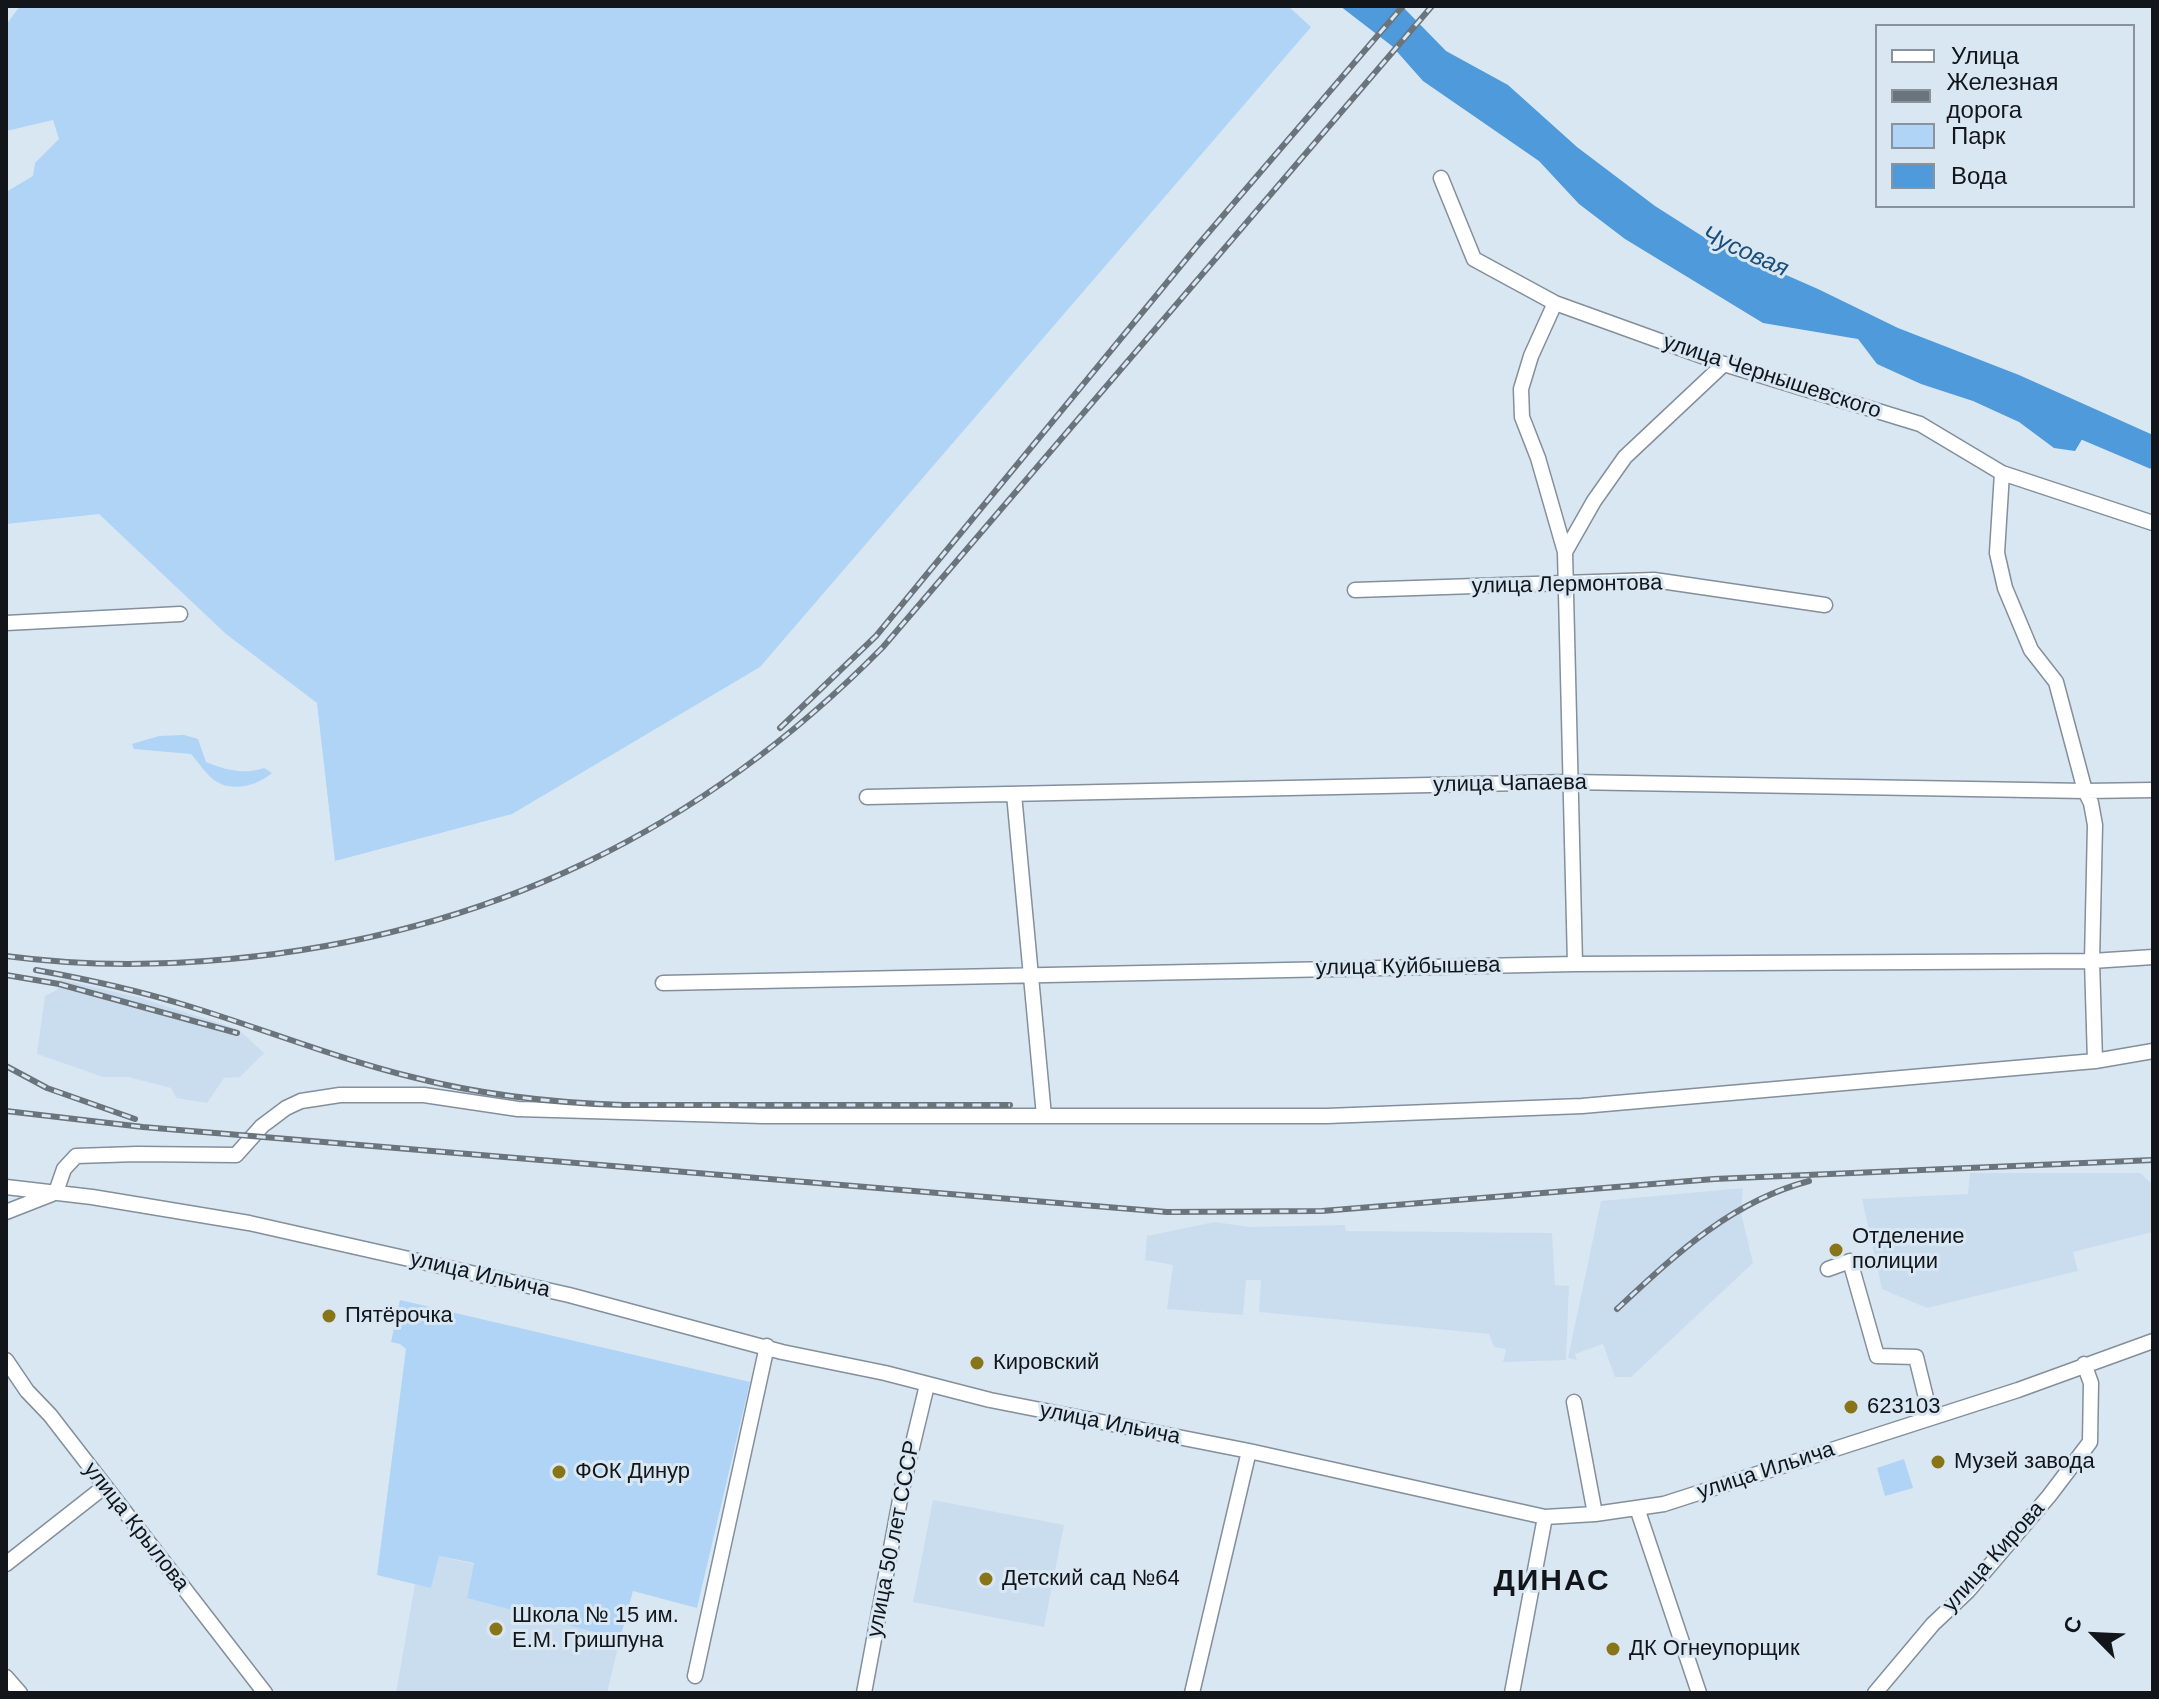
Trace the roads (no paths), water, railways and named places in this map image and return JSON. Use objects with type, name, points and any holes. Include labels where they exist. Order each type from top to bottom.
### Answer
[{"type":"street","name":"улица Чернышевского","points":[[1441,178],[1474,259],[1555,303],[1724,364],[1920,424],[2002,473],[2153,523]]},
{"type":"street","points":[[1555,303],[1527,367],[1521,389],[1522,417],[1538,458],[1565,552],[1575,964]]},
{"type":"street","points":[[1565,552],[1594,501],[1625,457],[1724,364]]},
{"type":"street","points":[[2002,473],[1997,553],[2005,588],[2031,650],[2056,682],[2095,825],[2092,961],[2095,1061]]},
{"type":"street","name":"улица Лермонтова","points":[[1355,590],[1654,580],[1825,605]]},
{"type":"street","points":[[6,623],[180,614]]},
{"type":"street","name":"улица Чапаева","points":[[867,797],[1570,782],[2153,790]]},
{"type":"street","points":[[1014,794],[1044,1116]]},
{"type":"street","name":"улица Куйбышева","points":[[663,983],[1575,964],[2092,961],[2153,957]]},
{"type":"street","points":[[6,1212],[56,1192],[64,1169],[76,1156],[236,1155],[262,1126],[286,1108],[301,1101],[340,1095],[424,1095],[518,1109],[763,1116],[1341,1116],[1582,1106],[2095,1061],[2153,1051]]},
{"type":"street","name":"улица Ильича","points":[[6,1187],[249,1223],[582,1298],[990,1400],[1249,1451],[1545,1517],[1595,1514],[1664,1504],[2018,1390],[2153,1341]]},
{"type":"street","points":[[1828,1269],[1850,1261],[1877,1356],[1916,1357],[1931,1418]]},
{"type":"street","points":[[695,1676],[767,1346]]},
{"type":"street","name":"улица Крылова","points":[[6,1360],[27,1391],[50,1415],[265,1693]]},
{"type":"street","name":"улица Кирова","points":[[1875,1693],[1933,1624],[1968,1591],[2049,1496],[2090,1442],[2091,1383],[2084,1364]]},
{"type":"street","name":"улица 50 лет СССР","points":[[864,1693],[902,1489],[927,1385]]},
{"type":"street","points":[[1574,1402],[1595,1514]]},
{"type":"street","points":[[1192,1693],[1249,1451]]},
{"type":"street","points":[[6,1564],[104,1487]]},
{"type":"street","points":[[1637,1508],[1699,1693]]},
{"type":"street","points":[[1512,1693],[1545,1517]]},
{"type":"street","points":[[6,1677],[20,1693]]},
{"type":"water","points":[[1340,6],[1402,6],[1446,51],[1508,85],[1577,147],[1655,206],[1713,243],[1898,328],[2019,375],[2153,435],[2153,459],[2087,431],[2075,451],[2054,448],[2019,422],[1877,364],[1858,339],[1763,323],[1625,239],[1579,204],[1539,161],[1423,81],[1392,46]]},
{"type":"waterway","name":"Чусовая","points":[[2061,420],[2153,459]]},
{"type":"railway","points":[[780,728],[876,636],[1197,246],[1403,6]]},
{"type":"railway","points":[[6,956],[146,964],[230,959],[324,946],[415,926],[502,898],[585,863],[665,820],[741,770],[814,712],[883,647],[1432,6]]},
{"type":"railway","points":[[36,970],[167,1000],[412,1077],[518,1097],[624,1105],[1010,1105]]},
{"type":"railway","points":[[6,975],[59,984],[237,1033]]},
{"type":"railway","points":[[6,1066],[47,1088],[135,1119]]},
{"type":"railway","points":[[6,1111],[143,1127],[1167,1212],[1322,1211],[1714,1179],[2153,1160]]},
{"type":"railway","points":[[1617,1309],[1682,1250],[1729,1216],[1780,1190],[1809,1181]]},
{"type":"place","name":"Отделение полиции","points":[[1836,1250]]},
{"type":"place","name":"Пятёрочка","points":[[329,1316]]},
{"type":"place","name":"Кировский","points":[[977,1363]]},
{"type":"place","name":"623103","points":[[1851,1407]]},
{"type":"place","name":"Музей завода","points":[[1938,1462]]},
{"type":"place","name":"ФОК Динур","points":[[559,1472]]},
{"type":"place","name":"Детский сад №64","points":[[986,1579]]},
{"type":"place","name":"Школа № 15 им. Е.М. Гришпуна","points":[[496,1629]]},
{"type":"place","name":"ДК Огнеупорщик","points":[[1613,1649]]},
{"type":"district","name":"ДИНАС","points":[[1552,1582]]}]
